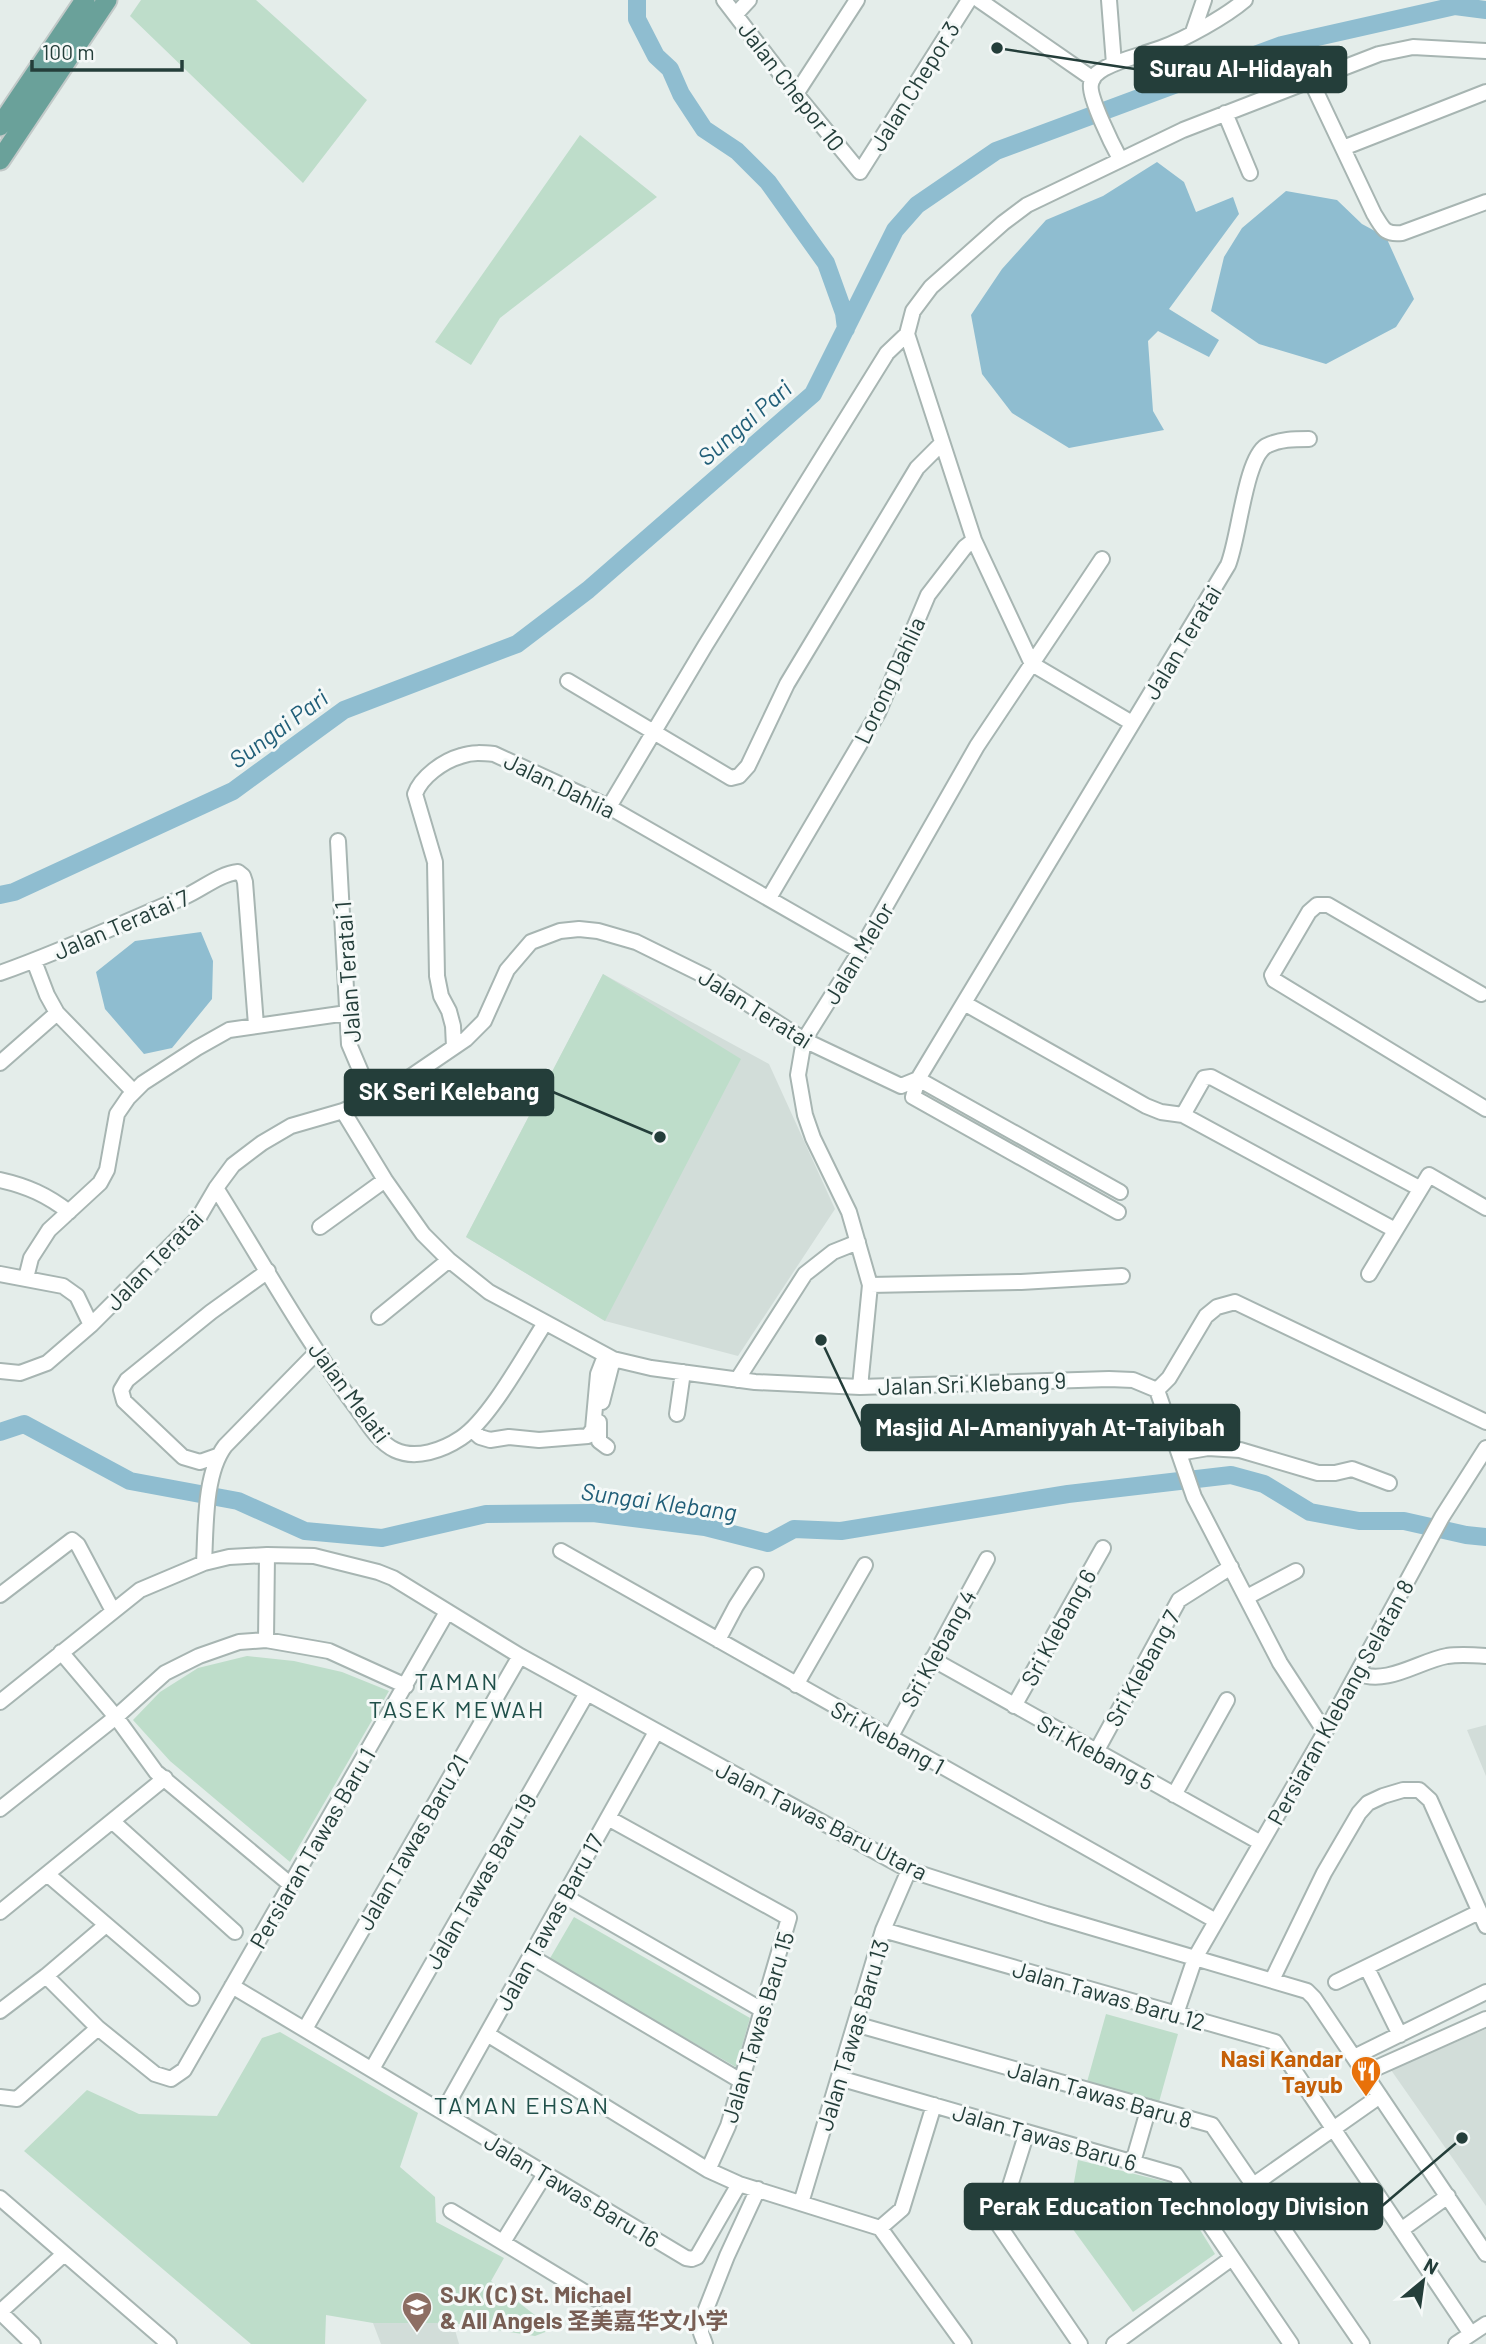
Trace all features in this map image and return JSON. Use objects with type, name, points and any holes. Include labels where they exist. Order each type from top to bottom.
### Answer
[{"type":"main road","points":[[0,126],[85,0]]},
{"type":"main road","points":[[0,160],[107,0]]},
{"type":"street","name":"Jalan Chepor 10","points":[[724,0],[860,172]]},
{"type":"street","points":[[736,15],[749,0]]},
{"type":"street","points":[[796,94],[857,0]]},
{"type":"street","name":"Jalan Chepor 3","points":[[860,172],[969,0]]},
{"type":"street","points":[[979,0],[1093,79]]},
{"type":"street","points":[[1109,0],[1114,64]]},
{"type":"street","points":[[1193,32],[1204,0]]},
{"type":"street","points":[[1120,159],[1110,141],[1090,88],[1095,75],[1114,64],[1165,47],[1245,0]]},
{"type":"street","points":[[1132,723],[1032,664],[974,540],[907,334],[912,312],[922,297],[1014,214],[1042,195],[1120,159],[1226,113],[1379,54],[1413,47],[1486,51]]},
{"type":"street","points":[[1311,81],[1384,230],[1391,234],[1402,233],[1486,202]]},
{"type":"street","points":[[1343,148],[1486,92]]},
{"type":"street","points":[[1226,113],[1250,173]]},
{"type":"street","points":[[609,807],[705,646],[887,353],[907,334]]},
{"type":"street","name":"Jalan Teratai","points":[[0,1371],[20,1373],[47,1363],[91,1325],[199,1217],[233,1165],[262,1143],[291,1126],[343,1111],[397,1086],[454,1047],[484,1021],[508,970],[531,942],[560,931],[597,931],[636,942],[705,976],[804,1040],[901,1086],[918,1079],[1227,565],[1233,552],[1250,470],[1264,448],[1282,440],[1309,439]]},
{"type":"street","points":[[568,681],[731,778],[739,776],[747,766],[787,684],[882,525],[917,468],[942,443]]},
{"type":"street","name":"Lorong Dahlia","points":[[769,898],[878,713],[928,595],[965,547],[974,540]]},
{"type":"street","name":"Jalan Melor","points":[[860,1387],[870,1285],[849,1212],[813,1138],[805,1115],[798,1075],[804,1040],[860,951],[977,746],[1102,559]]},
{"type":"street","name":"Jalan Dahlia","points":[[454,1047],[453,1026],[441,996],[438,976],[435,862],[415,794],[426,776],[458,756],[494,754],[609,807],[860,951]]},
{"type":"street","name":"Jalan Teratai 1","points":[[338,841],[351,1051],[372,1098]]},
{"type":"street","name":"Jalan Teratai 7","points":[[0,973],[189,895],[235,872],[240,874],[245,882],[256,1025]]},
{"type":"street","points":[[1481,994],[1328,905],[1317,905],[1309,912],[1272,975],[1273,979],[1486,1109]]},
{"type":"street","points":[[34,961],[57,1013],[134,1092]]},
{"type":"street","points":[[964,1003],[1143,1104],[1161,1112],[1183,1115],[1395,1230]]},
{"type":"street","points":[[0,1063],[57,1013]]},
{"type":"street","points":[[26,1278],[31,1258],[49,1230],[100,1183],[107,1170],[117,1114],[144,1083],[229,1030],[347,1013]]},
{"type":"street","points":[[1183,1115],[1204,1079],[1211,1077],[1419,1188]]},
{"type":"street","points":[[1118,1212],[913,1097],[918,1079],[1120,1192]]},
{"type":"street","name":"Jalan Sri Klebang 9","points":[[343,1111],[385,1180],[423,1234],[449,1260],[489,1292],[609,1358],[737,1380],[860,1387],[1109,1379],[1133,1380],[1157,1390]]},
{"type":"street","points":[[1369,1274],[1429,1175],[1486,1208]]},
{"type":"street","points":[[0,1180],[27,1186],[69,1212]]},
{"type":"street","points":[[320,1227],[385,1180]]},
{"type":"street","name":"Jalan Melati","points":[[216,1188],[317,1352],[378,1436],[392,1448],[407,1453],[423,1453],[447,1445],[472,1430],[545,1323]]},
{"type":"street","points":[[737,1380],[805,1274],[833,1252],[858,1242]]},
{"type":"street","points":[[379,1317],[449,1260]]},
{"type":"street","points":[[217,1456],[200,1462],[183,1457],[124,1401],[121,1390],[127,1380],[211,1312],[268,1271]]},
{"type":"street","points":[[0,1274],[63,1286],[77,1296],[91,1325]]},
{"type":"street","points":[[870,1285],[1021,1282],[1122,1276]]},
{"type":"street","points":[[1325,1732],[1290,1680],[1194,1497],[1157,1390],[1169,1378],[1206,1316],[1217,1307],[1234,1302],[1486,1422]]},
{"type":"street","points":[[204,1563],[207,1513],[217,1456],[317,1352]]},
{"type":"street","points":[[472,1430],[485,1439],[509,1437],[539,1440],[588,1436],[593,1430],[598,1374],[609,1358]]},
{"type":"street","points":[[607,1447],[599,1441],[598,1433],[609,1358]]},
{"type":"street","points":[[677,1414],[683,1372]]},
{"type":"street","points":[[1181,1460],[1209,1448],[1240,1450],[1318,1473],[1352,1469],[1389,1483]]},
{"type":"street","name":"Persiaran Klebang Selatan 8","points":[[1176,2014],[1195,1958],[1325,1732],[1442,1517],[1486,1448]]},
{"type":"street","points":[[0,1595],[72,1540],[82,1551],[113,1611]]},
{"type":"street","name":"Sri Klebang 6","points":[[1014,1706],[1103,1548]]},
{"type":"street","name":"Sri Klebang 1","points":[[561,1551],[1216,1921]]},
{"type":"street","points":[[266,1640],[267,1555]]},
{"type":"street","name":"Jalan Tawas Baru Utara","points":[[0,1701],[140,1590],[204,1563],[229,1557],[314,1556],[378,1572],[393,1578],[520,1656],[909,1870],[1272,1980],[1310,1994],[1486,2253]]},
{"type":"street","name":"Sri Klebang 4","points":[[890,1738],[987,1559]]},
{"type":"street","points":[[796,1685],[865,1565]]},
{"type":"street","name":"Sri Klebang 7","points":[[1096,1752],[1179,1600],[1231,1567]]},
{"type":"street","points":[[1247,1597],[1296,1571]]},
{"type":"street","points":[[718,1640],[736,1605],[756,1575]]},
{"type":"street","name":"Persiaran Tawas Baru 1","points":[[98,2028],[155,2074],[171,2079],[184,2070],[447,1612]]},
{"type":"street","points":[[0,1809],[116,1717],[165,1673],[199,1656],[239,1642],[266,1640],[329,1651],[406,1686]]},
{"type":"street","points":[[61,1653],[116,1717],[156,1772],[291,1885]]},
{"type":"street","name":"Jalan Tawas Baru 21","points":[[305,2029],[520,1656]]},
{"type":"street","points":[[1357,1673],[1380,1676],[1407,1671],[1445,1657],[1486,1656]]},
{"type":"street","name":"Sri Klebang 5","points":[[932,1659],[1261,1843]]},
{"type":"street","name":"Jalan Tawas Baru 19","points":[[372,2069],[587,1693]]},
{"type":"street","points":[[1174,1795],[1227,1700]]},
{"type":"street","name":"Jalan Tawas Baru 17","points":[[443,2112],[656,1732]]},
{"type":"street","points":[[0,1912],[164,1778]]},
{"type":"street","points":[[1272,1980],[1324,1873],[1359,1813],[1367,1803],[1404,1790],[1419,1790],[1430,1800],[1486,1926]]},
{"type":"street","name":"Jalan Tawas Baru 15","points":[[608,1818],[789,1918],[728,2126],[708,2170]]},
{"type":"street","points":[[112,1821],[235,1931]]},
{"type":"street","name":"Jalan Tawas Baru 13","points":[[801,2203],[883,1930],[909,1870]]},
{"type":"street","points":[[47,1874],[191,1998]]},
{"type":"street","points":[[564,1896],[762,2010]]},
{"type":"street","points":[[1336,1982],[1479,1912]]},
{"type":"street","points":[[0,2011],[106,1925]]},
{"type":"street","name":"Jalan Tawas Baru 12","points":[[883,1930],[1275,2042],[1471,2334]]},
{"type":"street","points":[[530,1956],[741,2081]]},
{"type":"street","points":[[1367,1968],[1400,2035]]},
{"type":"street","points":[[0,2097],[17,2099],[98,2028],[46,1976]]},
{"type":"street","name":"Jalan Tawas Baru 16","points":[[232,1986],[686,2258],[697,2257],[705,2243]]},
{"type":"street","points":[[1354,2057],[1486,1992]]},
{"type":"street","points":[[1365,2073],[1486,2019]]},
{"type":"street","name":"Jalan Tawas Baru 8","points":[[855,2024],[1212,2125],[1362,2344]]},
{"type":"street","points":[[486,2034],[708,2170],[739,2184],[880,2228],[964,2344]]},
{"type":"street","name":"Jalan Tawas Baru 6","points":[[839,2078],[1176,2175],[1289,2343]]},
{"type":"street","points":[[1205,2218],[1380,2096]]},
{"type":"street","points":[[880,2228],[902,2209],[934,2105]]},
{"type":"street","points":[[1133,2162],[1149,2108]]},
{"type":"street","points":[[1027,2132],[998,2224],[1080,2344]]},
{"type":"street","points":[[503,2242],[545,2174]]},
{"type":"street","points":[[727,2256],[705,2243],[739,2184]]},
{"type":"street","points":[[705,2344],[701,2322],[719,2274],[758,2189]]},
{"type":"street","points":[[1401,2230],[1448,2196]]},
{"type":"street","points":[[0,2198],[169,2344]]},
{"type":"street","points":[[451,2211],[596,2299]]},
{"type":"street","points":[[33,2344],[0,2312],[64,2254]]},
{"type":"street","points":[[1114,2344],[1232,2258]]},
{"type":"street","points":[[1456,2344],[1486,2325]]},
{"type":"shaded area","points":[[603,974],[769,1064],[835,1209],[738,1356],[605,1321],[466,1237]]},
{"type":"shaded area","points":[[1486,1725],[1486,1776],[1467,1730]]},
{"type":"shaded area","points":[[1486,2029],[1486,2206],[1391,2070]]},
{"type":"shaded area","name":"SJK (C) St. Michael & All Angels 圣美嘉华文小学","points":[[373,2323],[453,2323],[459,2344],[381,2344]]},
{"type":"green space","points":[[141,0],[256,0],[367,100],[303,183],[130,16]]},
{"type":"green space","points":[[580,135],[657,197],[500,318],[471,365],[435,342]]},
{"type":"green space","points":[[603,974],[741,1059],[605,1321],[466,1237]]},
{"type":"green space","points":[[247,1656],[294,1661],[342,1672],[389,1691],[290,1862],[170,1761],[133,1720],[160,1692],[198,1668]]},
{"type":"green space","points":[[574,1917],[750,2018],[736,2067],[549,1960]]},
{"type":"green space","points":[[1106,2014],[1178,2034],[1159,2102],[1087,2082]]},
{"type":"green space","points":[[280,2032],[418,2113],[400,2167],[435,2197],[436,2222],[504,2258],[491,2281],[553,2329],[535,2336],[453,2323],[373,2323],[326,2315],[325,2344],[251,2344],[24,2151],[87,2090],[139,2114],[217,2116],[262,2038]]},
{"type":"green space","points":[[1078,2160],[1171,2183],[1215,2254],[1133,2312],[1067,2221]]},
{"type":"water","points":[[1157,162],[1184,182],[1196,212],[1233,197],[1239,214],[1169,309],[1219,340],[1209,357],[1158,331],[1148,341],[1153,411],[1164,430],[1069,448],[1012,413],[982,374],[971,315],[1002,269],[1046,220],[1103,196]]},
{"type":"water","points":[[1286,191],[1337,200],[1362,224],[1386,237],[1414,299],[1396,327],[1326,364],[1259,344],[1211,311],[1224,257],[1242,228]]},
{"type":"water","points":[[201,932],[213,961],[212,999],[172,1048],[144,1054],[105,1009],[96,972],[135,941]]},
{"type":"waterway","points":[[637,0],[637,19],[656,56],[670,69],[681,94],[704,129],[737,151],[768,182],[826,263],[844,313],[846,329]]},
{"type":"waterway","name":"Sungai Pari","points":[[0,895],[14,892],[233,791],[344,710],[517,644],[588,590],[813,394],[895,230],[917,205],[996,151],[1282,45],[1455,6],[1486,10]]},
{"type":"waterway","name":"Sungai Klebang","points":[[0,1432],[24,1424],[130,1481],[238,1501],[305,1531],[382,1538],[486,1514],[593,1513],[705,1527],[768,1543],[794,1529],[841,1531],[1068,1494],[1231,1475],[1264,1484],[1310,1512],[1359,1521],[1404,1521],[1486,1537]]},
{"type":"place","name":"Surau Al-Hidayah","points":[[997,48]]},
{"type":"place","name":"SK Seri Kelebang","points":[[660,1137]]},
{"type":"place","name":"Masjid Al-Amaniyyah At-Taiyibah","points":[[821,1340]]},
{"type":"place","name":"Nasi Kandar Tayub","points":[[1366,2098]]},
{"type":"place","name":"Perak Education Technology Division","points":[[1462,2138]]},
{"type":"place","name":"SJK (C) St. Michael & All Angels 圣美嘉华文小学","points":[[417,2334]]},
{"type":"district","name":"TAMAN TASEK MEWAH","points":[[457,1694]]},
{"type":"district","name":"TAMAN EHSAN","points":[[522,2104]]}]
